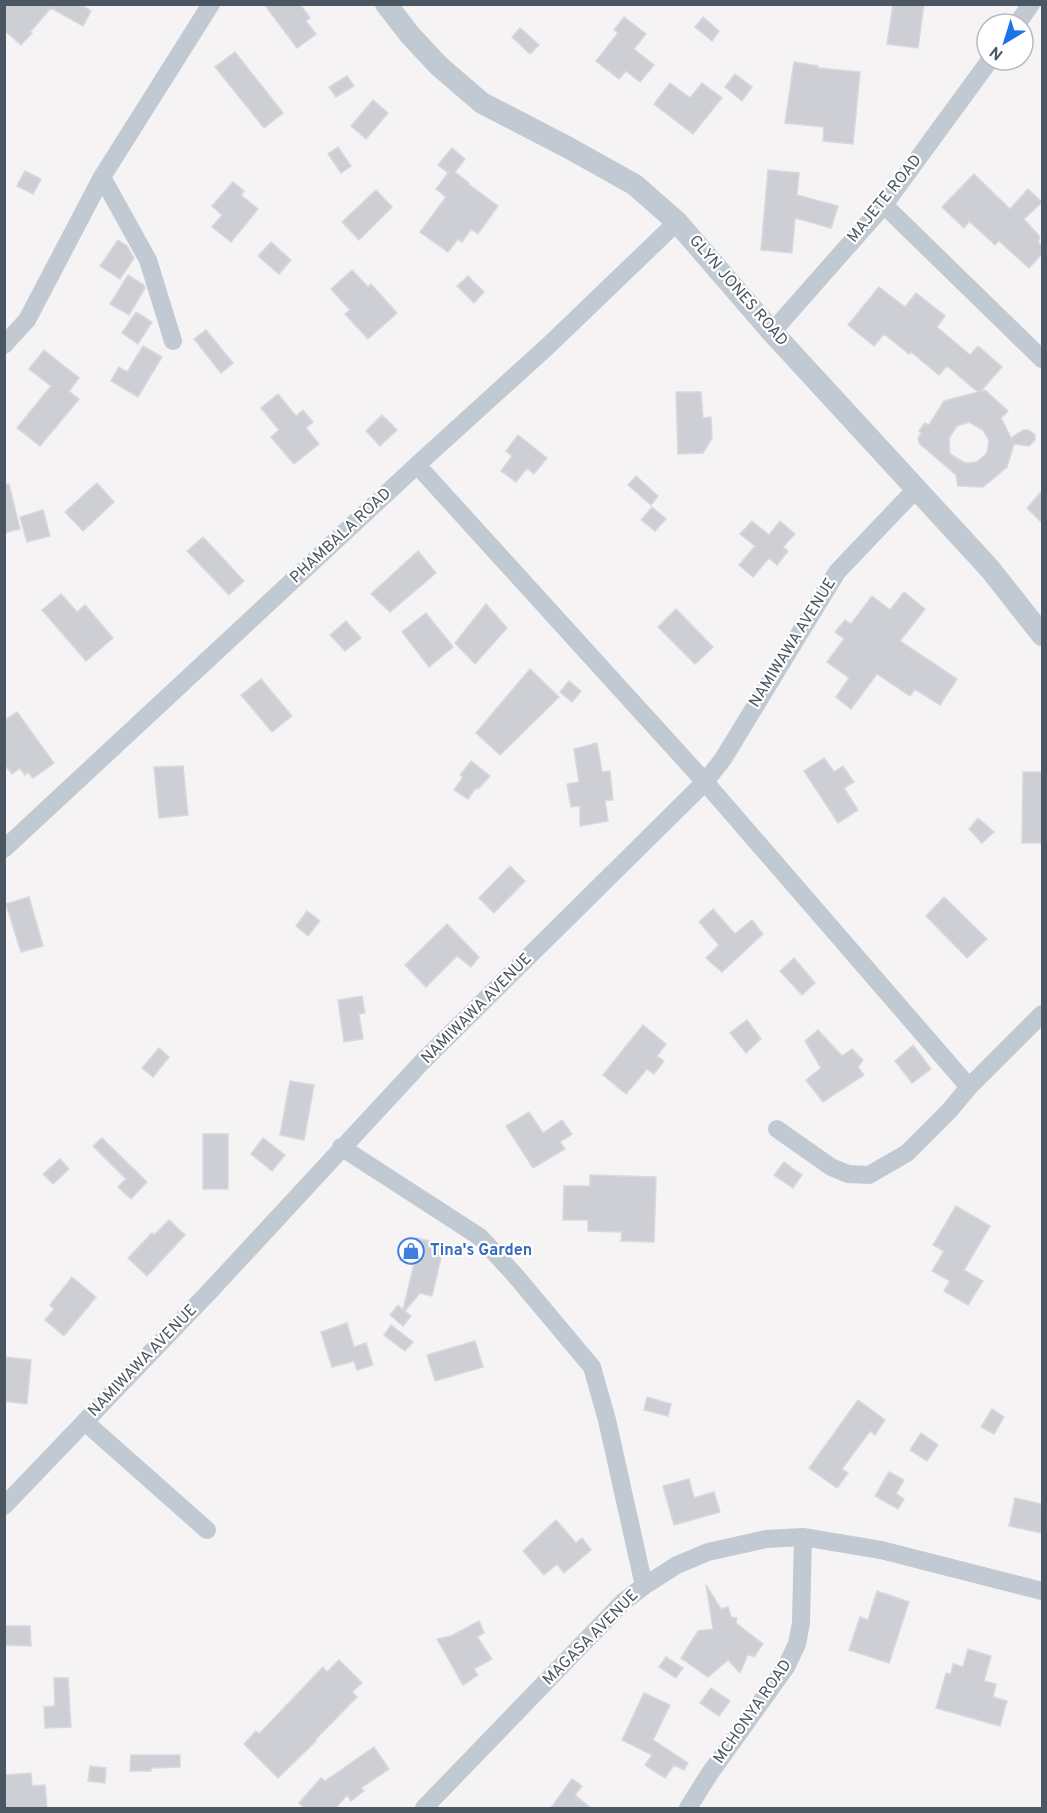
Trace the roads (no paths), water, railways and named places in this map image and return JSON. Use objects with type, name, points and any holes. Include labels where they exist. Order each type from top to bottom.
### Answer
[{"type":"street","points":[[4,345],[27,320],[102,177],[210,4]]},
{"type":"street","name":"GLYN JONES ROAD","points":[[386,4],[410,35],[439,66],[482,103],[570,148],[635,185],[677,222],[772,332],[990,569],[1042,635]]},
{"type":"street","name":"MAJETE ROAD","points":[[772,332],[884,205],[981,72]]},
{"type":"street","points":[[102,177],[148,260],[173,341]]},
{"type":"street","points":[[884,205],[1042,359]]},
{"type":"street","name":"PHAMBALA ROAD","points":[[4,849],[549,345],[677,222]]},
{"type":"street","points":[[417,465],[705,782],[969,1087]]},
{"type":"street","name":"NAMIWAWA AVENUE","points":[[4,1506],[209,1292],[422,1062],[705,782],[723,759],[837,572],[917,488]]},
{"type":"street","points":[[777,1129],[831,1167],[848,1174],[869,1175],[906,1153],[950,1111],[969,1087],[1042,1014]]},
{"type":"street","points":[[341,1147],[480,1237],[592,1367],[607,1420],[644,1586]]},
{"type":"street","points":[[85,1422],[207,1530]]},
{"type":"street","name":"MAGASA AVENUE","points":[[424,1809],[623,1602],[677,1565],[708,1552],[766,1539],[803,1538],[881,1550],[1042,1592]]},
{"type":"street","name":"MCHONYA ROAD","points":[[688,1809],[710,1773],[786,1667],[798,1644],[801,1623],[803,1538]]},
{"type":"place","name":"Tina's Garden","points":[[411,1251]]}]
